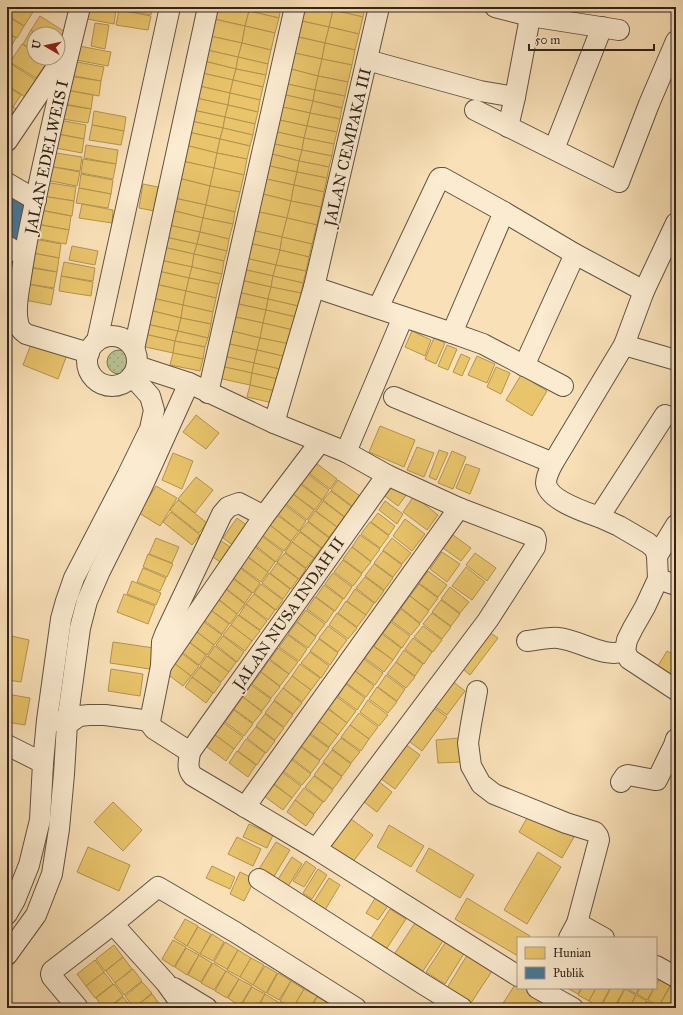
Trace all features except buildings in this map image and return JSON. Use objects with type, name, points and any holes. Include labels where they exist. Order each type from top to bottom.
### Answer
[{"type":"street","name":"JALAN EDELWEIS I","points":[[80,7],[69,50],[24,256],[17,309],[20,329],[26,334],[93,347]]},
{"type":"street","points":[[170,7],[93,347],[88,359],[88,366],[95,378],[107,385],[114,386],[127,381],[134,363],[208,7]]},
{"type":"street","points":[[208,393],[295,7]]},
{"type":"street","name":"JALAN CEMPAKA III","points":[[274,423],[314,287],[379,7]]},
{"type":"street","points":[[495,7],[531,12],[611,29],[554,150]]},
{"type":"street","points":[[508,126],[531,12]]},
{"type":"street","points":[[475,110],[619,182],[649,104],[676,41]]},
{"type":"street","points":[[7,141],[69,50]]},
{"type":"street","points":[[367,60],[480,91],[515,97]]},
{"type":"street","points":[[378,308],[438,179],[440,178],[443,178],[575,254],[644,291]]},
{"type":"street","points":[[7,183],[36,200]]},
{"type":"street","points":[[452,333],[504,212]]},
{"type":"street","points":[[676,223],[644,291],[624,344],[553,463],[547,475],[546,483],[548,489],[554,496],[567,505],[619,526],[648,543],[654,549],[667,582],[645,607],[627,640],[625,651],[629,659],[676,690]]},
{"type":"street","points":[[7,246],[24,256]]},
{"type":"street","points":[[524,366],[575,254]]},
{"type":"street","points":[[314,287],[482,344],[563,386]]},
{"type":"street","points":[[346,452],[403,317]]},
{"type":"street","points":[[7,914],[15,900],[29,865],[39,827],[48,720],[61,619],[66,601],[74,578],[124,483],[150,429],[154,410],[150,396],[134,363],[129,342],[122,337],[105,337],[93,347]]},
{"type":"street","points":[[624,344],[676,360]]},
{"type":"street","points":[[134,363],[189,383],[274,423],[346,452],[387,475],[459,508],[535,538],[536,540],[534,548],[488,620],[316,849]]},
{"type":"street","points":[[7,955],[36,915],[52,874],[64,774],[67,722],[80,628],[87,602],[100,571],[142,487],[189,383]]},
{"type":"street","points":[[394,397],[553,463]]},
{"type":"street","points":[[599,517],[665,415]]},
{"type":"street","points":[[161,666],[264,516],[320,442]]},
{"type":"street","name":"JALAN NUSA INDAH II","points":[[190,752],[387,475]]},
{"type":"street","points":[[264,516],[239,504],[228,507],[222,514],[164,634],[162,642],[161,666],[150,721],[151,725],[154,729],[190,752],[188,768],[193,776],[316,849],[517,975]]},
{"type":"street","points":[[245,807],[459,508]]},
{"type":"street","points":[[657,556],[676,525]]},
{"type":"street","points":[[527,641],[558,638],[580,643],[602,651],[620,653],[625,651]]},
{"type":"street","points":[[477,691],[470,724],[468,743],[471,766],[481,784],[494,794],[566,823],[595,832],[598,836],[599,840],[573,931],[600,937]]},
{"type":"street","points":[[48,720],[67,722],[72,721],[79,716],[105,715],[150,721]]},
{"type":"street","points":[[621,782],[625,776],[628,775],[657,780],[676,739]]},
{"type":"street","points":[[7,745],[44,763]]},
{"type":"street","points":[[39,827],[58,833]]},
{"type":"street","points":[[259,879],[462,1008]]},
{"type":"street","points":[[78,1008],[52,976],[52,971],[158,887],[235,932],[356,1008]]},
{"type":"street","points":[[113,924],[166,983],[184,1008]]},
{"type":"street","points":[[657,967],[676,977]]},
{"type":"street","points":[[166,983],[207,1008]]},
{"type":"street","points":[[541,989],[573,1008]]},
{"type":"green space","points":[[119,350],[127,354],[131,362],[127,370],[119,374],[111,370],[107,362],[111,354]]}]
